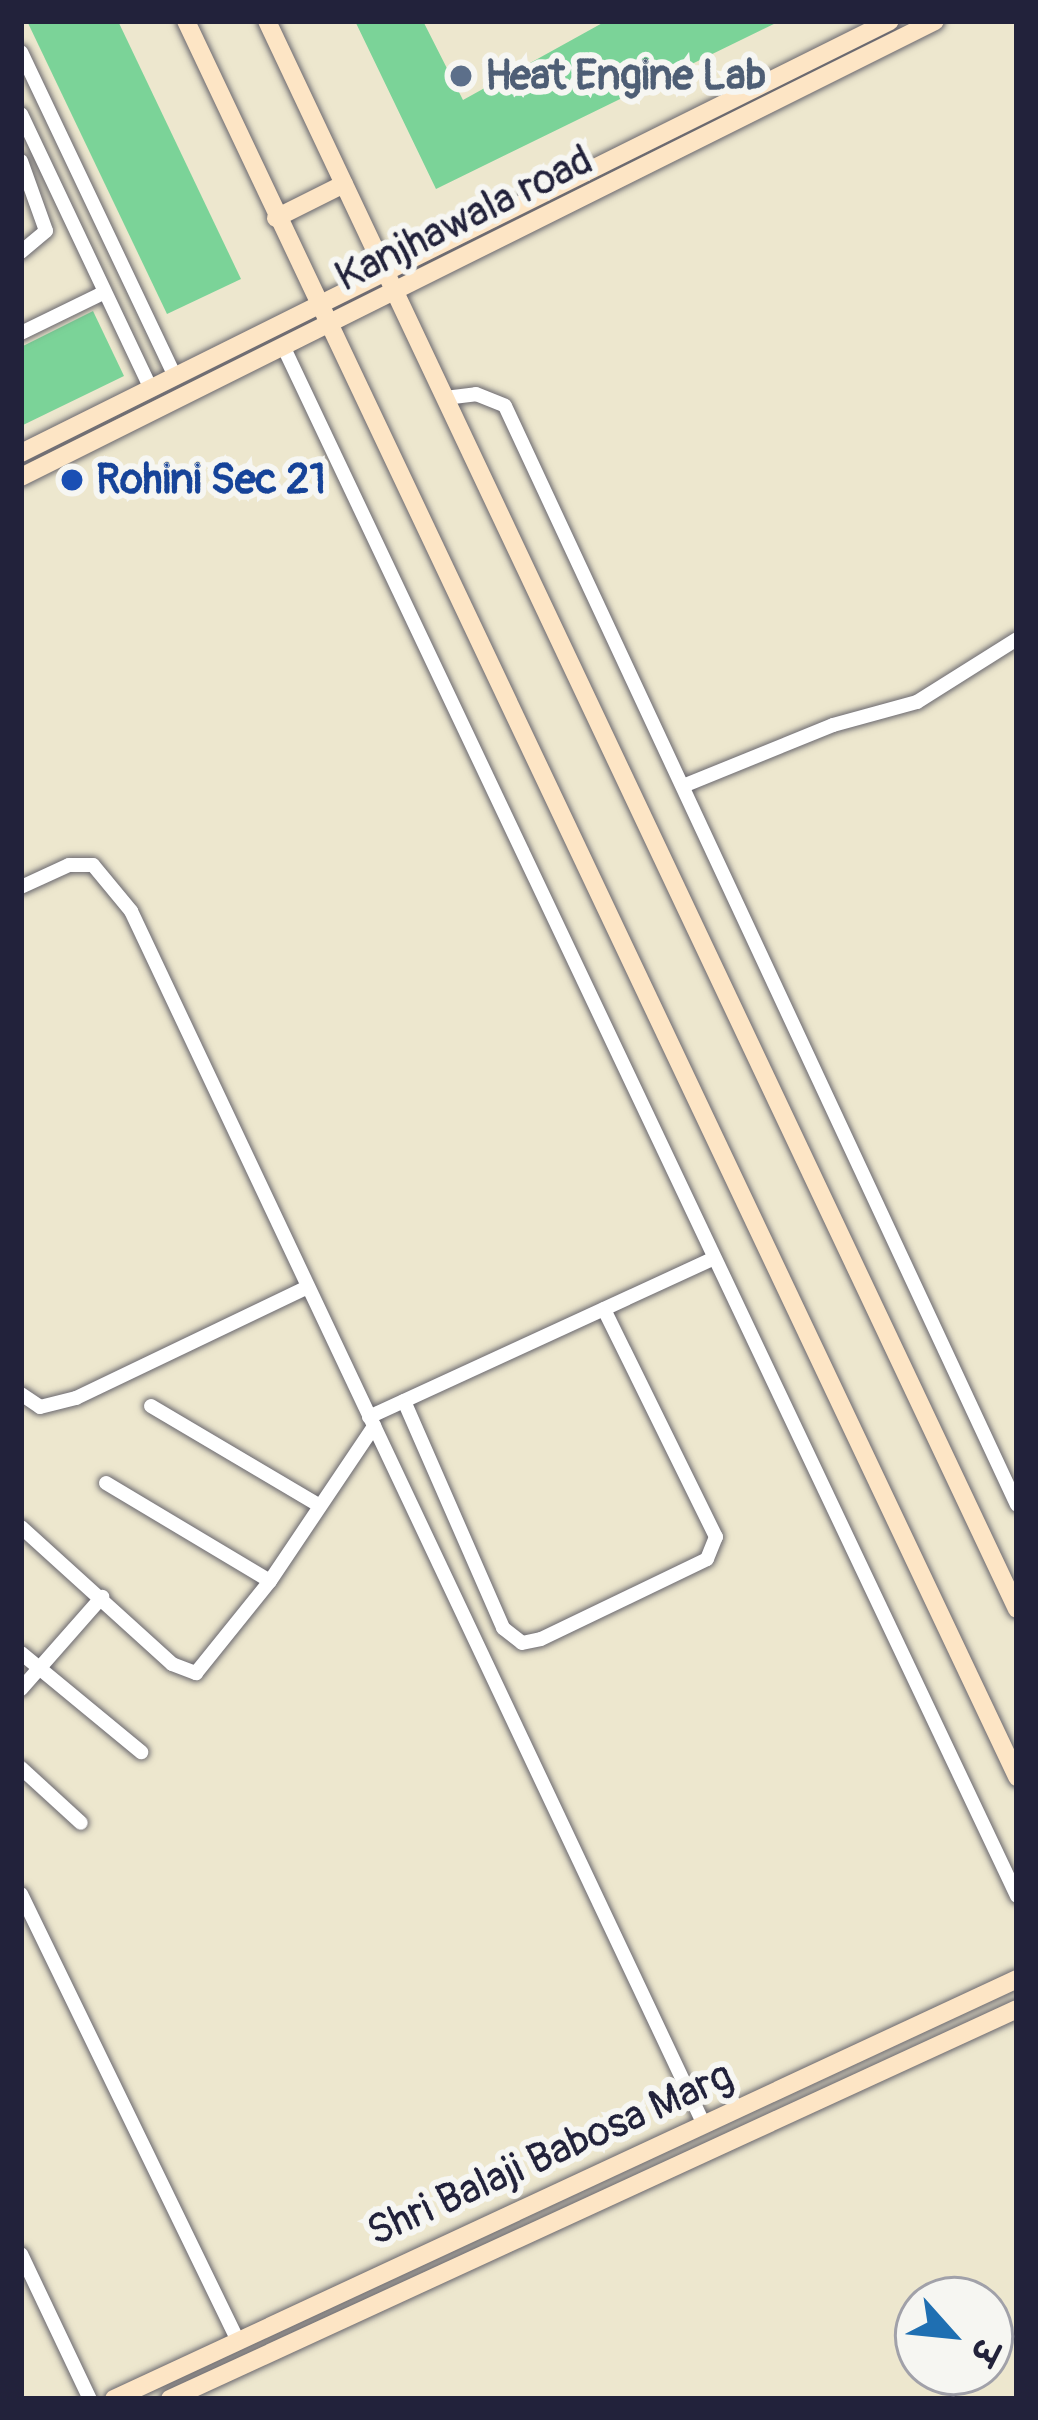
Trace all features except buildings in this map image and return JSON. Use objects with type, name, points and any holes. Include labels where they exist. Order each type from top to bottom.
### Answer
[{"type":"street","points":[[186,21],[317,308],[1017,1778]]},
{"type":"street","points":[[267,21],[1017,1609]]},
{"type":"street","name":"Kanjhawala road","points":[[21,453],[890,21]]},
{"type":"street","name":"Kanjhawala road","points":[[21,477],[935,21]]},
{"type":"street","points":[[21,52],[175,377]]},
{"type":"street","points":[[21,114],[152,388]]},
{"type":"street","points":[[21,161],[46,231],[21,253]]},
{"type":"street","points":[[276,218],[344,184]]},
{"type":"street","points":[[21,333],[106,292]]},
{"type":"street","points":[[284,348],[1017,1896]]},
{"type":"street","points":[[445,398],[476,394],[506,406],[1017,1505]]},
{"type":"street","points":[[683,786],[833,725],[917,702],[1017,639]]},
{"type":"street","points":[[21,887],[83,863],[119,890],[704,2125]]},
{"type":"street","points":[[21,1527],[191,1674],[270,1580],[372,1422],[404,1401],[714,1258]]},
{"type":"street","points":[[21,1394],[40,1406],[76,1398],[306,1288]]},
{"type":"street","points":[[404,1401],[503,1628],[516,1641],[541,1639],[707,1558],[716,1537],[604,1309]]},
{"type":"street","points":[[151,1406],[320,1506]]},
{"type":"street","points":[[106,1484],[270,1580]]},
{"type":"street","points":[[21,1689],[102,1597]]},
{"type":"street","points":[[21,1653],[141,1752]]},
{"type":"street","points":[[21,1768],[80,1823]]},
{"type":"street","points":[[21,1894],[237,2338]]},
{"type":"street","name":"Shri Balaji Babosa Marg","points":[[114,2399],[1017,1978]]},
{"type":"street","name":"Shri Balaji Babosa Marg","points":[[170,2399],[1017,2009]]},
{"type":"street","points":[[21,2254],[90,2399]]},
{"type":"green space","points":[[27,21],[118,21],[241,279],[167,314]]},
{"type":"green space","points":[[355,21],[423,21],[463,100],[606,21],[780,21],[436,189]]},
{"type":"green space","points":[[93,311],[124,376],[21,426],[21,347]]},
{"type":"place","name":"Heat Engine Lab","points":[[461,76]]},
{"type":"place","name":"Rohini Sec 21","points":[[72,480]]}]
